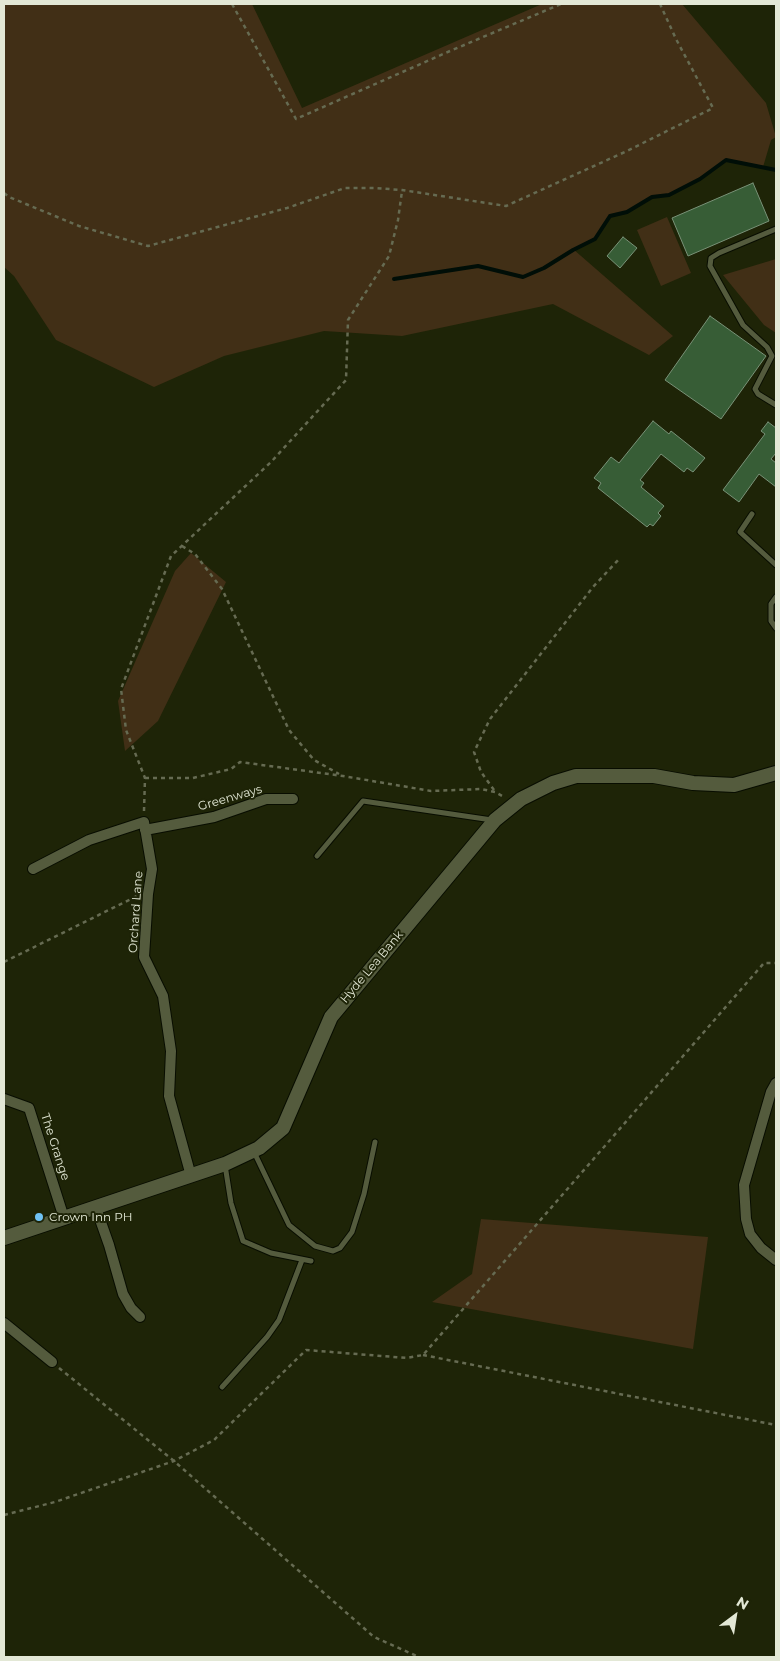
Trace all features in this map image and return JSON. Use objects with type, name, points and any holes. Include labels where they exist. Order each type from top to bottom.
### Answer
[{"type":"street","name":"Hyde Lea Bank","points":[[4,1238],[225,1164],[259,1148],[283,1128],[331,1017],[495,820],[514,803],[553,783],[576,776],[654,776],[693,783],[734,785],[776,773]]},
{"type":"street","name":"Greenways","points":[[33,869],[89,840],[145,826],[214,817],[266,798],[293,799]]},
{"type":"street","name":"Orchard Lane","points":[[145,826],[152,869],[148,894],[144,957],[163,996],[172,1051],[169,1096],[191,1176]]},
{"type":"street","points":[[776,1083],[771,1092],[744,1184],[746,1219],[750,1234],[761,1248],[776,1260]]},
{"type":"street","name":"The Grange","points":[[4,1099],[29,1108],[64,1218]]},
{"type":"street","points":[[96,1208],[123,1294],[131,1308],[140,1317]]},
{"type":"street","points":[[4,1323],[52,1362]]},
{"type":"lane","points":[[776,229],[718,253],[711,258],[710,266],[743,325],[767,347],[772,356],[755,389],[758,394],[776,405]]},
{"type":"lane","points":[[752,514],[740,532],[776,565]]},
{"type":"lane","points":[[776,597],[771,604],[771,621],[776,628]]},
{"type":"lane","points":[[317,856],[363,801],[495,820]]},
{"type":"lane","points":[[253,1151],[289,1225],[315,1246],[328,1251],[334,1251],[340,1248],[352,1232],[364,1194],[374,1142]]},
{"type":"lane","points":[[225,1164],[231,1203],[243,1241],[271,1253],[311,1261]]},
{"type":"lane","points":[[222,1387],[267,1337],[279,1320],[302,1260]]},
{"type":"path","points":[[232,4],[296,119],[561,4]]},
{"type":"path","points":[[4,193],[9,197],[79,226],[148,246],[270,213],[344,188],[402,190],[506,206],[627,151],[713,108],[676,39],[660,4]]},
{"type":"path","points":[[145,826],[145,778],[126,730],[120,689],[171,556],[271,462],[346,380],[348,320],[389,256],[398,220],[402,190]]},
{"type":"path","points":[[182,546],[195,554],[222,589],[289,730],[314,760],[343,776]]},
{"type":"path","points":[[495,792],[481,772],[474,752],[490,720],[593,587],[620,558]]},
{"type":"path","points":[[145,778],[193,778],[231,769],[240,762],[343,776],[431,791],[481,789],[495,792],[514,803]]},
{"type":"path","points":[[4,962],[140,895],[148,894]]},
{"type":"path","points":[[423,1355],[764,963],[776,963]]},
{"type":"path","points":[[4,1515],[54,1502],[174,1461],[214,1440],[306,1350],[407,1358],[423,1355],[776,1425]]},
{"type":"path","points":[[52,1362],[174,1461],[374,1637],[419,1657]]},
{"type":"shaded area","points":[[4,4],[252,4],[302,108],[542,4],[682,4],[766,103],[776,137],[771,140],[763,167],[726,160],[700,179],[669,195],[652,197],[627,212],[610,216],[595,239],[573,249],[673,336],[649,355],[553,304],[402,336],[324,331],[224,356],[154,387],[56,340],[14,276],[4,267]]},
{"type":"shaded area","points":[[667,217],[691,273],[661,286],[637,230]]},
{"type":"shaded area","points":[[776,259],[776,333],[764,325],[723,275]]},
{"type":"shaded area","points":[[191,553],[226,582],[158,721],[125,751],[118,701],[175,571]]},
{"type":"shaded area","points":[[481,1219],[708,1237],[693,1349],[432,1302],[472,1274]]},
{"type":"building","points":[[753,183],[769,221],[688,256],[672,218]]},
{"type":"building","points":[[623,237],[637,248],[620,268],[607,256]]},
{"type":"building","points":[[710,316],[766,356],[721,419],[665,380]]},
{"type":"building","points":[[653,421],[669,434],[671,431],[705,458],[693,472],[687,468],[684,472],[661,454],[640,480],[644,483],[641,487],[664,506],[658,513],[661,516],[653,526],[650,524],[647,527],[598,488],[601,483],[594,478],[611,457],[619,463]]},
{"type":"building","points":[[768,422],[776,428],[776,453],[771,459],[776,463],[776,487],[759,474],[739,502],[723,490],[765,434],[761,431]]},
{"type":"waterway","points":[[394,279],[478,266],[523,277],[544,268],[595,239],[610,216],[627,212],[652,197],[669,195],[700,179],[726,160],[776,170]]},
{"type":"place","name":"Crown Inn PH","points":[[39,1217]]}]
